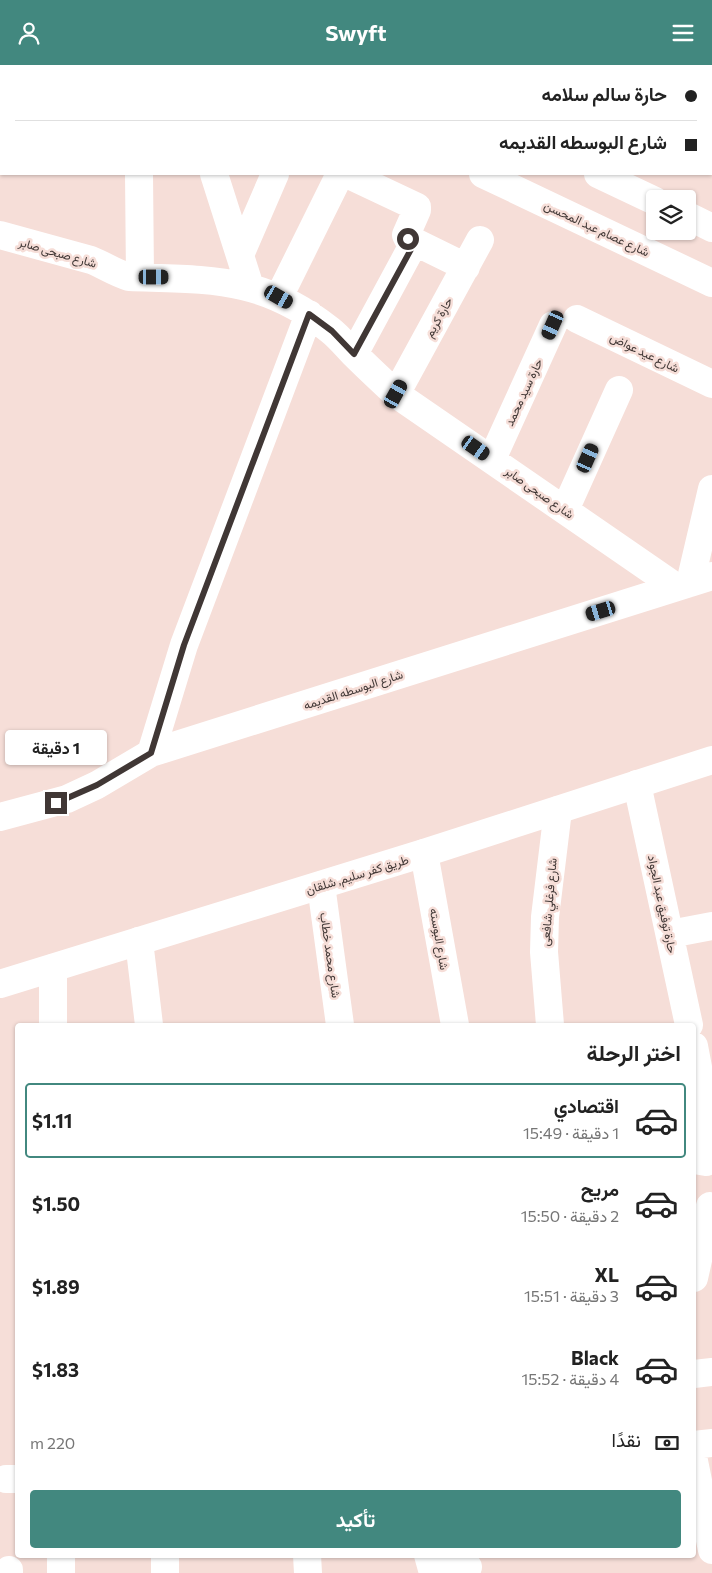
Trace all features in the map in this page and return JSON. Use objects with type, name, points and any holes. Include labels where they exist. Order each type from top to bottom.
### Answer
[{"type":"street","points":[[139,175],[140,277]]},
{"type":"street","points":[[214,175],[250,287]]},
{"type":"street","points":[[240,255],[275,175]]},
{"type":"street","points":[[279,297],[340,175]]},
{"type":"street","points":[[349,175],[417,207],[418,210],[406,235],[408,239],[466,267]]},
{"type":"street","name":"شارع عصام عبد المحسن","points":[[485,175],[712,283]]},
{"type":"street","points":[[600,175],[646,197]]},
{"type":"street","points":[[696,220],[712,228]]},
{"type":"street","name":"شارع صبحى صابر","points":[[0,235],[91,260],[118,274],[140,277],[195,279],[250,287],[279,297],[309,314],[332,331],[396,394],[565,510],[692,582]]},
{"type":"street","name":"حارة كريم","points":[[396,394],[480,240]]},
{"type":"street","points":[[354,354],[415,242]]},
{"type":"street","points":[[151,753],[184,645],[309,314]]},
{"type":"street","name":"شارع عيد عواض","points":[[565,322],[712,384]]},
{"type":"street","name":"حارة سيد محمد","points":[[492,459],[565,322]]},
{"type":"street","points":[[565,510],[619,390]]},
{"type":"street","points":[[692,582],[712,489]]},
{"type":"street","name":"شارع البوسطه القديمه","points":[[0,817],[67,799],[97,785],[151,753],[692,582]]},
{"type":"street","name":"طريق كفر سليم, شلقان","points":[[0,984],[424,853],[712,759]]},
{"type":"street","name":"حارة توفيق عبد الجواد","points":[[638,784],[689,1023]]},
{"type":"street","name":"شارع فرغلي شافعى","points":[[550,1023],[544,952],[545,917],[558,810]]},
{"type":"street","name":"شارع البوسته","points":[[424,853],[455,1023]]},
{"type":"street","name":"شارع محمد خطاب","points":[[322,885],[340,1023]]},
{"type":"street","points":[[670,934],[712,926]]},
{"type":"street","points":[[140,941],[149,1023]]},
{"type":"street","points":[[53,968],[54,1023]]},
{"type":"street","points":[[696,1050],[706,1072],[700,1110],[710,1160],[706,1162],[696,1160]]},
{"type":"street","points":[[696,1269],[710,1206]]},
{"type":"street","points":[[696,1374],[712,1372]]},
{"type":"street","points":[[696,1445],[712,1443]]},
{"type":"street","points":[[696,1483],[699,1515],[712,1550]]},
{"type":"street","points":[[61,1558],[61,1573]]},
{"type":"street","points":[[165,1558],[165,1573]]},
{"type":"street","points":[[307,1558],[308,1573]]},
{"type":"street","points":[[429,1558],[433,1573],[468,1565]]},
{"type":"route","points":[[56,803],[97,785],[151,753],[184,645],[309,314],[332,331],[354,354],[415,242],[408,239]]}]
